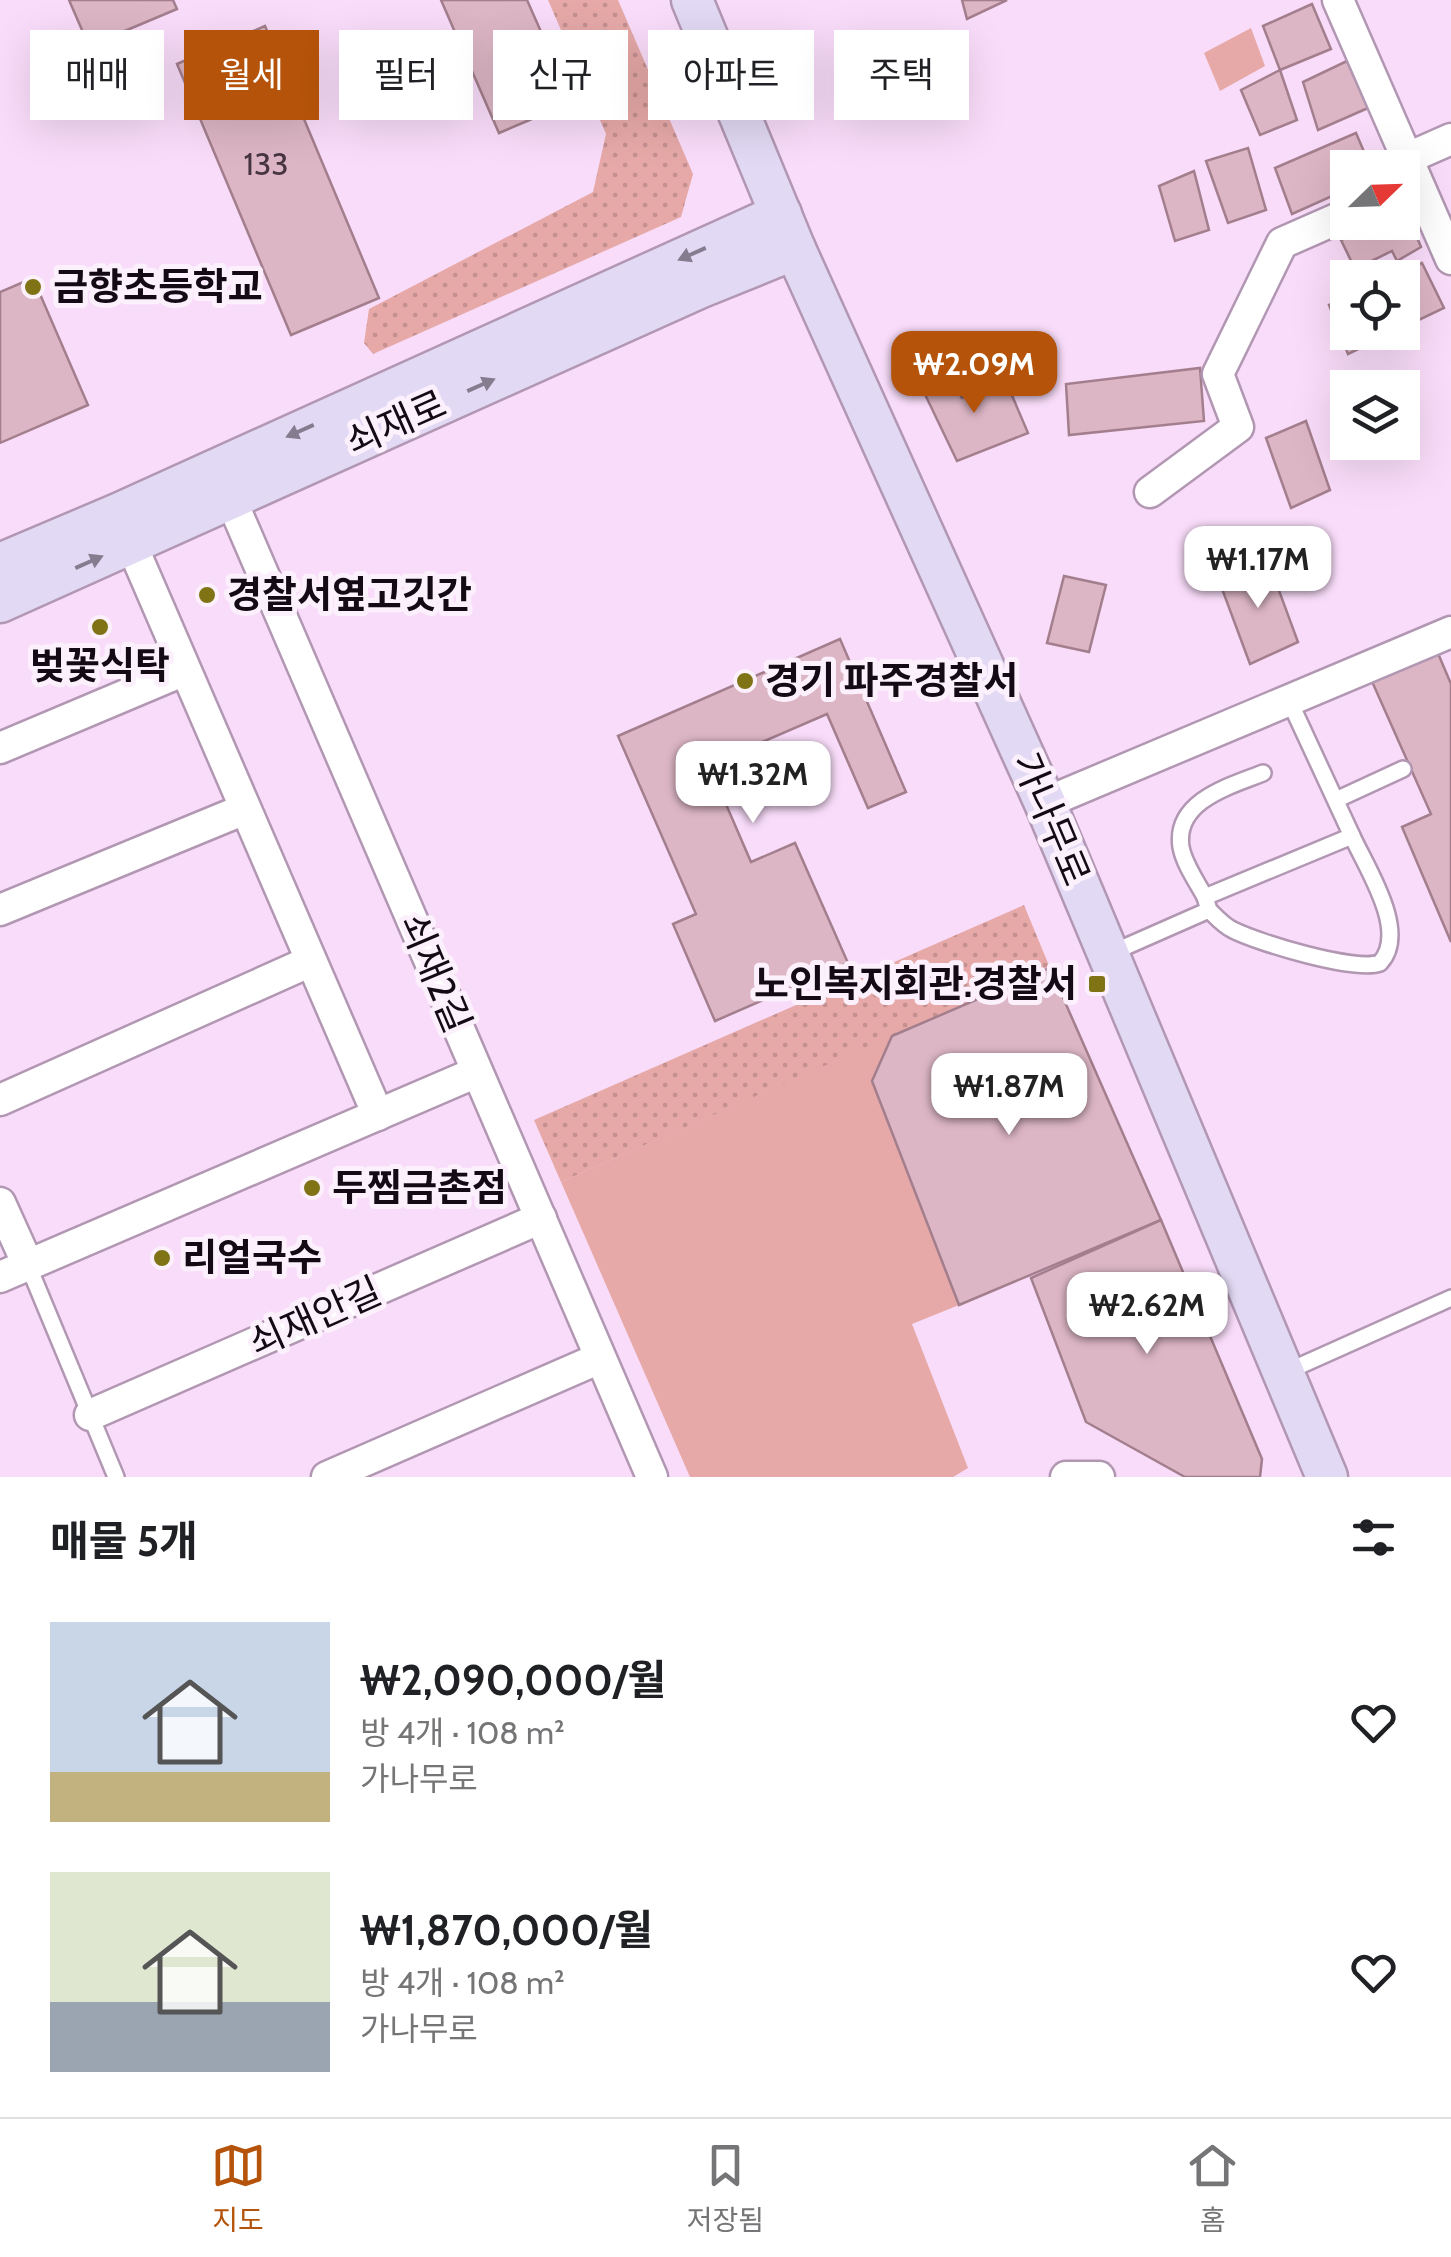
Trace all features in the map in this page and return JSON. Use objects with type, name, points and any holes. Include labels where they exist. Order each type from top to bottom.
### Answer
[{"type":"street","name":"가나무로","points":[[692,0],[788,231],[1046,803],[1327,1477]]},
{"type":"street","points":[[1338,0],[1399,150]]},
{"type":"street","points":[[1420,167],[1451,138]]},
{"type":"street","points":[[1420,197],[1451,259]]},
{"type":"street","points":[[1150,492],[1238,428],[1218,374],[1282,243],[1330,222]]},
{"type":"street","points":[[0,602],[125,528],[788,231]]},
{"type":"street","name":"쇠재2길","points":[[224,483],[652,1477]]},
{"type":"street","points":[[0,564],[125,528]]},
{"type":"street","points":[[125,528],[378,1115]]},
{"type":"street","points":[[1046,803],[1451,632]]},
{"type":"street","points":[[0,748],[186,670]]},
{"type":"street","points":[[0,910],[245,808]]},
{"type":"street","points":[[0,1100],[311,961]]},
{"type":"street","points":[[0,1203],[14,1272],[477,1072]]},
{"type":"street","name":"쇠재안길","points":[[90,1415],[540,1218]]},
{"type":"street","points":[[327,1477],[600,1358]]},
{"type":"street","points":[[1066,1477],[1098,1477]]},
{"type":"lane","points":[[1262,773],[1197,802],[1184,824],[1181,845],[1207,904],[1229,929],[1259,941],[1361,968],[1380,963],[1391,947],[1392,926],[1338,799],[1289,700]]},
{"type":"lane","points":[[1338,799],[1403,769]]},
{"type":"lane","points":[[1108,954],[1352,836]]},
{"type":"lane","points":[[14,1272],[90,1415],[116,1477]]},
{"type":"lane","points":[[1285,1372],[1451,1298]]},
{"type":"shaded area","points":[[548,0],[618,0],[648,70],[648,120],[670,120],[693,174],[681,217],[373,354],[364,343],[369,309],[593,192],[606,134],[600,120],[628,120],[628,30],[561,30]]},
{"type":"shaded area","points":[[1251,28],[1265,66],[1220,91],[1204,53]]},
{"type":"shaded area","points":[[1024,905],[1050,968],[561,1182],[534,1120]]},
{"type":"shaded area","points":[[892,1036],[959,1305],[912,1324],[968,1468],[953,1477],[690,1477],[561,1182]]},
{"type":"building","points":[[69,0],[173,0],[177,9],[127,30],[82,30]]},
{"type":"building","points":[[441,0],[527,0],[540,30],[493,30],[493,119],[473,73],[473,30],[454,30]]},
{"type":"building","points":[[962,0],[1007,0],[967,19]]},
{"type":"building","points":[[1312,4],[1331,49],[1280,70],[1263,26]]},
{"type":"building","points":[[184,61],[184,81],[177,64]]},
{"type":"building","points":[[1347,61],[1368,108],[1318,130],[1303,82]]},
{"type":"building","points":[[1280,70],[1297,120],[1260,135],[1241,90]]},
{"type":"building","points":[[201,120],[304,120],[379,298],[291,335]]},
{"type":"building","points":[[493,120],[530,120],[499,133]]},
{"type":"building","points":[[1356,133],[1363,150],[1330,150],[1330,197],[1292,214],[1275,168]]},
{"type":"building","points":[[1248,148],[1266,210],[1228,223],[1206,161]]},
{"type":"building","points":[[1194,171],[1209,230],[1175,241],[1159,186]]},
{"type":"building","points":[[1341,240],[1418,240],[1421,247],[1399,260],[1392,251],[1374,260],[1351,260]]},
{"type":"building","points":[[1420,264],[1444,308],[1420,319]]},
{"type":"building","points":[[33,278],[88,405],[0,443],[0,292]]},
{"type":"building","points":[[1200,368],[1204,421],[1069,435],[1066,384]]},
{"type":"building","points":[[947,373],[962,398],[1005,379],[1028,433],[957,461],[920,384]]},
{"type":"building","points":[[1306,421],[1330,490],[1291,508],[1266,438]]},
{"type":"building","points":[[1267,558],[1298,642],[1250,664],[1218,578]]},
{"type":"building","points":[[1064,576],[1106,585],[1089,652],[1047,643]]},
{"type":"building","points":[[840,639],[906,792],[868,808],[827,714],[709,765],[751,862],[795,843],[848,963],[715,1021],[673,924],[696,914],[618,736]]},
{"type":"building","points":[[1437,651],[1451,684],[1451,942],[1402,827],[1431,814],[1370,677]]},
{"type":"building","points":[[1050,968],[1161,1220],[959,1305],[872,1081],[892,1036]]},
{"type":"building","points":[[1161,1220],[1262,1459],[1260,1477],[1185,1477],[1086,1422],[1031,1278]]},
{"type":"place","name":"금향초등학교","points":[[33,287]]},
{"type":"place","name":"경찰서옆고깃간","points":[[207,595]]},
{"type":"place","name":"벚꽃식탁","points":[[100,627]]},
{"type":"place","name":"경기 파주경찰서","points":[[745,681]]},
{"type":"place","name":"노인복지회관.경찰서","points":[[1097,984]]},
{"type":"place","name":"두찜금촌점","points":[[312,1188]]},
{"type":"place","name":"리얼국수","points":[[162,1258]]}]
